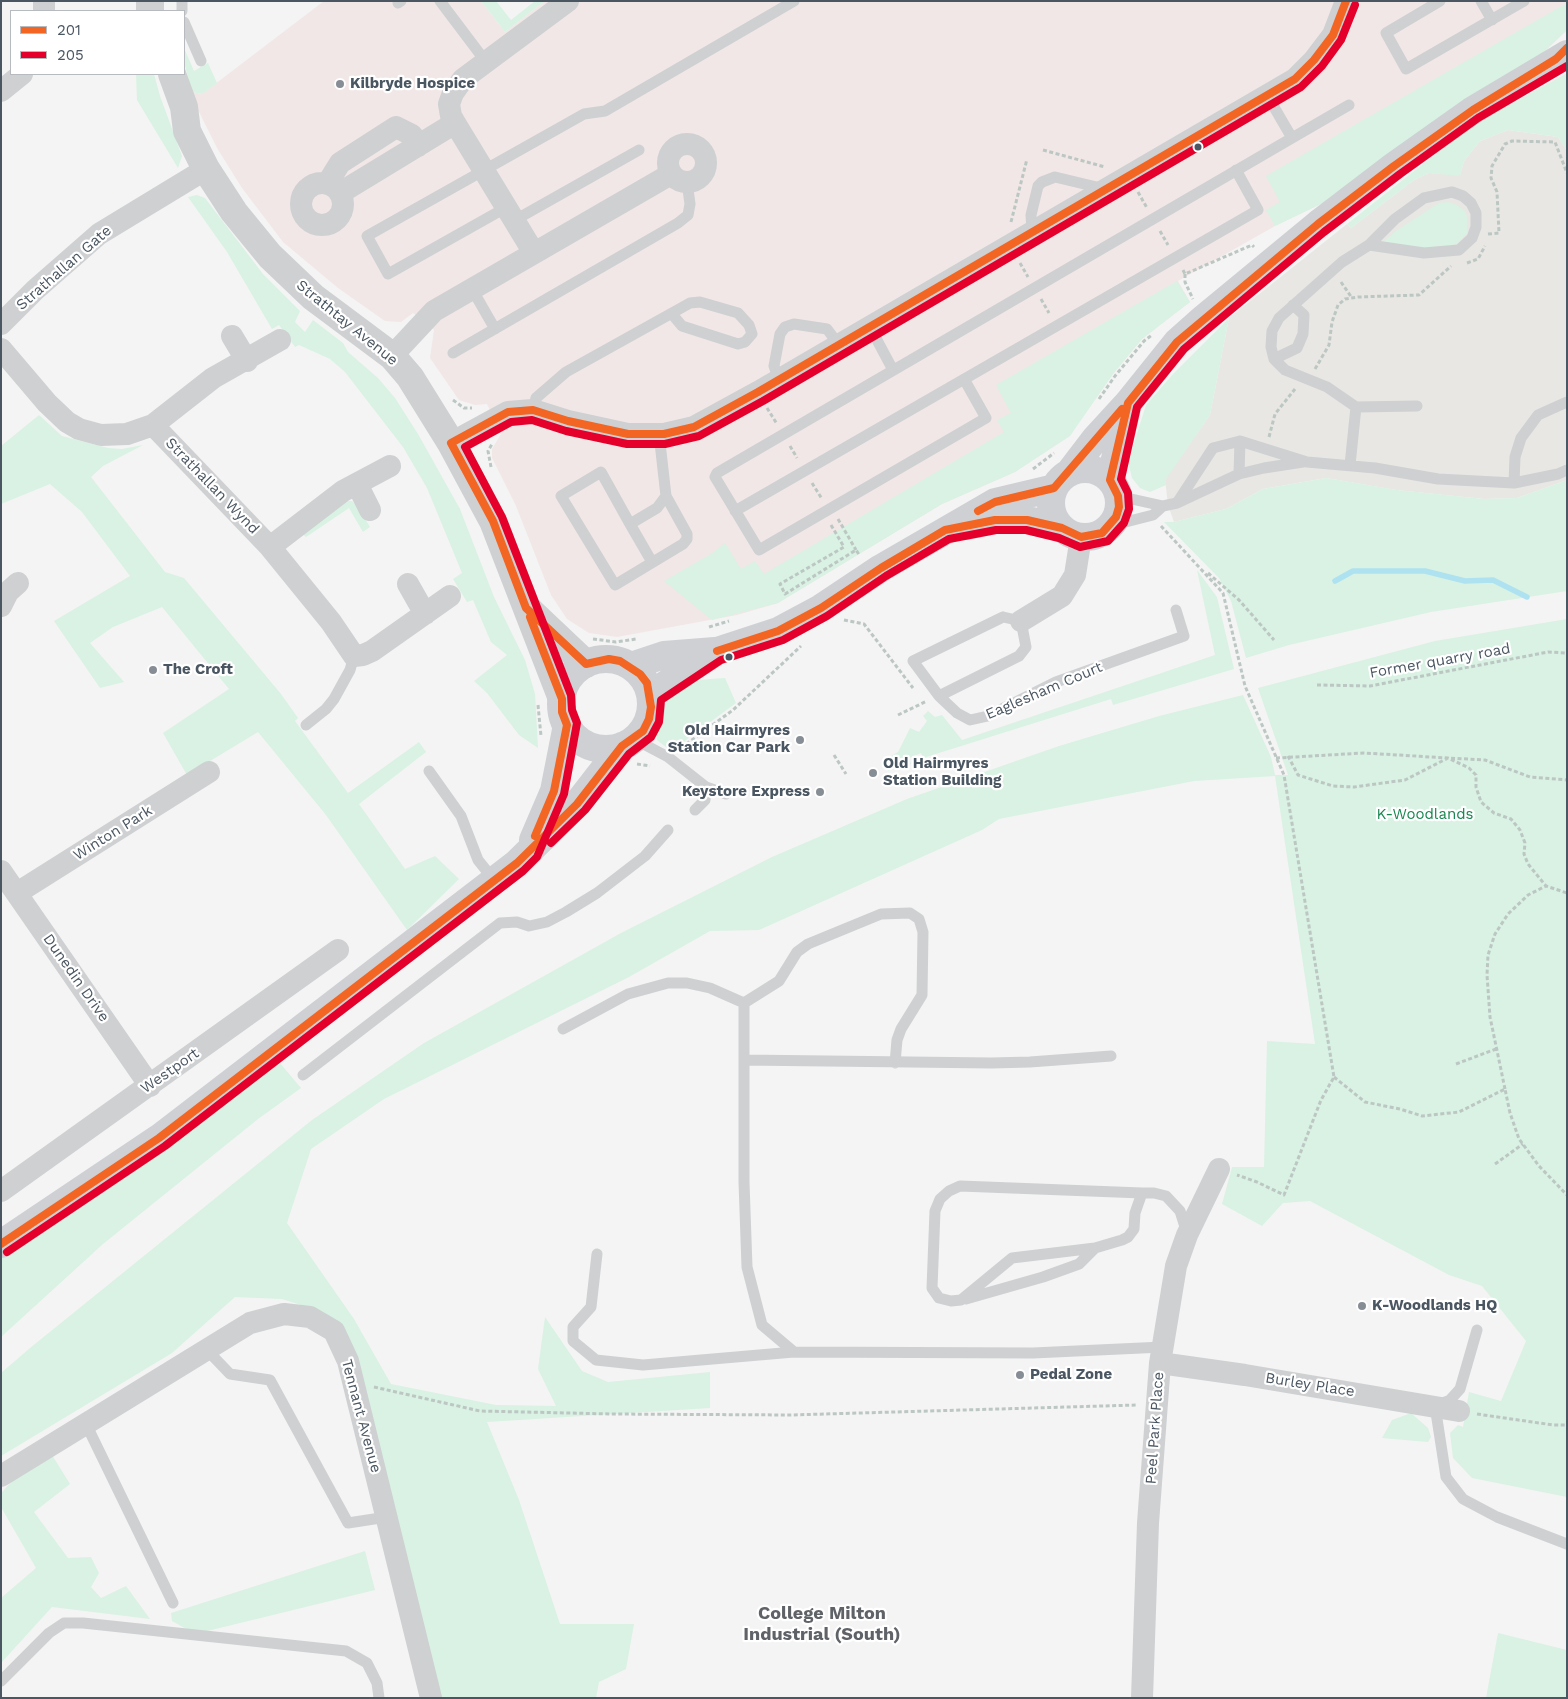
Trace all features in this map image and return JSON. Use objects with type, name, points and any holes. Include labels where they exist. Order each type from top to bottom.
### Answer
[{"type":"main road","points":[[631,666],[664,655],[717,651],[778,631],[821,608],[881,568],[945,530],[995,502],[1061,471],[1095,439],[1128,403],[1177,342],[1318,224],[1473,110],[1563,54]]},
{"type":"main road","points":[[945,530],[994,520],[1027,520],[1071,533],[1102,533],[1116,517],[1114,488],[1128,403]]},
{"type":"main road","points":[[1061,471],[1091,470],[1100,473],[1114,488]]},
{"type":"main road","points":[[1061,471],[1051,499],[1051,510],[1071,533]]},
{"type":"main road","points":[[650,694],[717,651]]},
{"type":"main road","points":[[1,1244],[159,1138],[528,852],[630,750],[649,719],[651,707],[647,683],[631,666],[609,659],[586,664],[570,677],[555,707],[554,791],[528,852]]},
{"type":"main road","points":[[555,707],[575,736],[585,743],[597,748],[630,750]]},
{"type":"street","points":[[534,253],[455,123],[449,104],[453,92],[463,79],[568,1]]},
{"type":"street","points":[[451,443],[508,412],[532,410],[568,421],[628,434],[659,434],[694,427],[779,380],[1295,79],[1314,60],[1333,35],[1346,1]]},
{"type":"street","points":[[1,91],[21,75]]},
{"type":"street","name":"Strathtay Avenue","points":[[172,75],[184,107],[187,131],[206,169],[234,212],[270,256],[313,298],[392,356],[410,377],[451,443],[493,521],[526,608],[555,707]]},
{"type":"street","points":[[333,188],[418,146],[455,123]]},
{"type":"street","name":"Strathallan Gate","points":[[1,324],[34,290],[99,234],[206,169]]},
{"type":"street","points":[[392,356],[434,311],[534,253],[679,178]]},
{"type":"street","points":[[232,336],[247,361]]},
{"type":"street","name":"Strathallan Wynd","points":[[1,349],[47,403],[68,422],[100,435],[127,434],[153,425],[213,378],[247,361],[280,340]]},
{"type":"street","name":"Strathallan Wynd","points":[[153,425],[270,547],[331,622],[354,656]]},
{"type":"street","name":"Strathallan Wynd","points":[[270,547],[343,491],[390,466]]},
{"type":"street","points":[[357,484],[370,510]]},
{"type":"street","points":[[1021,621],[1062,596],[1075,575],[1071,533]]},
{"type":"street","points":[[1,606],[8,592],[18,583]]},
{"type":"street","points":[[408,584],[425,614]]},
{"type":"street","points":[[354,656],[363,656],[372,651],[450,596]]},
{"type":"street","name":"Strathtay Avenue","points":[[526,608],[586,664]]},
{"type":"street","name":"Winton Park","points":[[17,894],[209,772]]},
{"type":"street","name":"Dunedin Drive","points":[[1,871],[150,1086]]},
{"type":"street","name":"Westport","points":[[1,1191],[338,950]]},
{"type":"street","name":"Peel Park Place","points":[[1142,1698],[1148,1523],[1161,1355],[1176,1266],[1187,1235],[1219,1169]]},
{"type":"street","name":"Tennant Avenue","points":[[1,1476],[250,1323],[284,1314],[310,1317],[334,1330],[348,1361],[431,1698]]},
{"type":"street","name":"Burley Place","points":[[1161,1355],[1245,1374],[1459,1411]]},
{"type":"lane","points":[[440,1],[486,62]]},
{"type":"lane","points":[[639,150],[388,274],[367,236],[483,169],[584,114],[605,111],[794,1]]},
{"type":"lane","points":[[1440,1],[1386,33],[1406,69],[1524,1]]},
{"type":"lane","points":[[1481,1],[1492,20]]},
{"type":"lane","points":[[185,24],[201,61]]},
{"type":"lane","points":[[1267,95],[1292,138]]},
{"type":"lane","points":[[964,379],[986,418],[759,550],[715,477],[717,473],[783,434],[1349,105]]},
{"type":"lane","points":[[735,511],[1258,210],[1236,170]]},
{"type":"lane","points":[[1032,232],[1031,215],[1038,186],[1042,182],[1055,177],[1106,189]]},
{"type":"lane","points":[[453,353],[678,223],[688,215],[690,204],[679,178]]},
{"type":"lane","points":[[1369,245],[1424,253],[1459,250],[1472,238],[1476,227],[1476,213],[1471,203],[1463,196],[1452,192],[1440,193],[1424,198],[1395,219],[1369,245],[1342,262],[1279,318],[1272,331],[1271,347],[1274,359],[1286,370],[1327,387],[1356,407],[1417,406]]},
{"type":"lane","points":[[472,289],[495,329]]},
{"type":"lane","points":[[532,410],[536,398],[547,386],[566,372],[690,303],[700,302],[738,313],[750,325],[752,334],[745,342],[738,344],[682,326],[672,314]]},
{"type":"lane","points":[[1274,359],[1297,348],[1303,334],[1304,315],[1293,305]]},
{"type":"lane","points":[[779,380],[774,366],[780,334],[785,327],[794,324],[827,329],[839,344]]},
{"type":"lane","points":[[870,327],[893,370]]},
{"type":"lane","points":[[1514,483],[1514,457],[1520,438],[1538,415],[1567,402]]},
{"type":"lane","points":[[1350,465],[1356,407]]},
{"type":"lane","points":[[652,562],[601,472],[561,496],[616,585],[684,544],[687,534],[666,496],[659,434]]},
{"type":"lane","points":[[1239,474],[1240,441]]},
{"type":"lane","points":[[1177,503],[1213,448],[1240,441],[1307,462]]},
{"type":"lane","points":[[1110,526],[1153,515],[1163,506],[1177,503],[1239,474],[1264,468],[1307,462],[1350,465],[1438,479],[1514,483],[1558,474],[1567,470]]},
{"type":"lane","points":[[1114,488],[1163,506]]},
{"type":"lane","points":[[630,524],[657,508],[666,496]]},
{"type":"lane","name":"Eaglesham Court","points":[[1021,621],[1003,618],[913,661],[939,696],[957,713],[970,720],[988,716],[1056,682],[1184,636],[1176,610]]},
{"type":"lane","points":[[939,696],[1019,656],[1026,647],[1021,621]]},
{"type":"lane","points":[[306,725],[326,709],[334,699],[350,670],[354,656]]},
{"type":"lane","points":[[630,750],[668,757],[706,787],[726,794]]},
{"type":"lane","points":[[429,771],[461,816],[478,860],[494,880]]},
{"type":"lane","points":[[694,810],[705,800],[706,787]]},
{"type":"lane","points":[[303,1075],[500,923],[517,922],[529,926],[547,922],[566,912],[597,893],[645,856],[668,830]]},
{"type":"lane","points":[[744,1002],[779,981],[797,952],[808,944],[881,914],[910,913],[919,919],[923,932],[922,995],[897,1040],[895,1063]]},
{"type":"lane","points":[[563,1029],[628,994],[668,983],[687,983],[710,988],[744,1002]]},
{"type":"lane","points":[[744,1002],[744,1182],[747,1267],[762,1326],[794,1352]]},
{"type":"lane","points":[[744,1060],[895,1063],[1030,1062],[1111,1056]]},
{"type":"lane","points":[[1095,1248],[1078,1264],[1043,1277],[961,1300],[950,1301],[939,1298],[932,1288],[935,1211],[940,1199],[949,1191],[960,1186],[1154,1193],[1166,1196],[1180,1211],[1187,1235]]},
{"type":"lane","points":[[961,1300],[1012,1258],[1095,1248],[1128,1237],[1134,1229],[1135,1213],[1142,1193]]},
{"type":"lane","points":[[597,1254],[591,1307],[573,1327],[573,1341],[596,1360],[643,1365],[794,1352],[1161,1355]]},
{"type":"lane","points":[[1477,1330],[1460,1389],[1450,1400],[1435,1406],[1446,1477],[1463,1499],[1497,1517],[1567,1544]]},
{"type":"lane","points":[[207,1350],[230,1374],[270,1380],[348,1523],[387,1517]]},
{"type":"lane","points":[[86,1424],[174,1603]]},
{"type":"lane","points":[[1,1681],[49,1633],[64,1623],[83,1623],[346,1651],[367,1663],[377,1683],[379,1698]]},
{"type":"path","points":[[1265,449],[1274,423],[1275,414],[1322,360],[1329,345],[1332,322],[1338,305],[1345,299],[1358,297],[1419,295],[1452,266],[1478,259],[1484,250],[1487,234],[1499,232],[1496,192],[1491,178],[1492,166],[1505,144],[1512,141],[1555,142],[1567,172]]},
{"type":"path","points":[[1249,255],[1255,248]]},
{"type":"path","points":[[1185,274],[1185,282],[1194,302],[1202,298]]},
{"type":"path","points":[[1094,406],[1115,376],[1144,341],[1159,330]]},
{"type":"path","points":[[758,392],[828,510],[828,520],[844,547],[780,584],[785,594],[856,550]]},
{"type":"path","points":[[1028,471],[1061,471]]},
{"type":"path","points":[[1153,515],[1174,542],[1239,600],[1274,640]]},
{"type":"path","points":[[838,519],[860,558],[868,556]]},
{"type":"path","points":[[1198,564],[1223,593],[1245,686],[1284,775],[1334,1077],[1321,1100],[1284,1196],[1257,1182]]},
{"type":"path","points":[[821,608],[828,622],[846,620],[864,624],[916,693]]},
{"type":"path","points":[[630,750],[640,763],[654,767],[733,710],[806,642]]},
{"type":"path","name":"Former quarry road","points":[[1317,685],[1370,686],[1485,666],[1548,652],[1567,653]]},
{"type":"path","points":[[898,715],[939,696]]},
{"type":"path","points":[[541,739],[555,707]]},
{"type":"path","points":[[1276,758],[1364,753],[1485,760],[1530,777],[1567,780]]},
{"type":"path","points":[[834,755],[846,774]]},
{"type":"path","points":[[1288,756],[1298,775],[1333,786],[1354,787],[1405,780],[1448,758]]},
{"type":"path","points":[[1448,758],[1469,768],[1476,775],[1476,788],[1481,802],[1494,813],[1511,819],[1520,830],[1525,844],[1524,854],[1528,864],[1546,886],[1567,893]]},
{"type":"path","points":[[1546,886],[1528,895],[1508,914],[1495,934],[1488,955],[1487,975],[1496,1049],[1510,1113],[1522,1144],[1539,1166],[1567,1195]]},
{"type":"path","points":[[1456,1064],[1496,1049]]},
{"type":"path","points":[[1334,1077],[1365,1102],[1400,1109],[1422,1116],[1459,1112],[1505,1089]]},
{"type":"path","points":[[1495,1164],[1522,1144]]},
{"type":"path","points":[[354,1385],[371,1386],[480,1411],[791,1415],[1158,1404]]},
{"type":"path","points":[[1459,1411],[1553,1425],[1567,1425]]},
{"type":"shaded area","points":[[324,1],[481,1],[505,32],[545,1],[1567,1],[1567,30],[1544,52],[1460,102],[1321,204],[1275,226],[1178,281],[1190,302],[1142,339],[1113,374],[1069,436],[1015,472],[942,504],[778,603],[737,615],[617,637],[589,633],[567,619],[551,595],[516,506],[492,458],[492,449],[501,434],[487,404],[475,405],[459,400],[430,358],[434,330],[413,313],[401,322],[385,321],[338,288],[283,242],[242,188],[217,148],[196,106],[192,92],[202,94]]},
{"type":"shaded area","points":[[1508,130],[1558,137],[1567,151],[1567,480],[1517,498],[1484,499],[1396,490],[1326,478],[1263,489],[1226,509],[1174,522],[1168,505],[1165,479],[1210,415],[1229,318],[1347,224],[1351,228],[1414,180],[1429,173],[1460,175],[1464,161],[1480,141]]},
{"type":"green space","points":[[481,1],[496,1],[511,20],[535,1],[545,1],[505,32]]},
{"type":"green space","points":[[1567,3],[1567,30],[1544,52],[1460,102],[1321,204],[1275,226],[1266,210],[1280,202],[1266,176]]},
{"type":"green space","points":[[185,50],[194,71],[208,63],[217,83],[202,94],[192,92],[185,66]]},
{"type":"green space","points":[[1567,73],[1567,151],[1558,137],[1508,130],[1480,141],[1464,161],[1460,176],[1429,173],[1414,180],[1351,228],[1347,224],[1471,126]]},
{"type":"green space","points":[[136,75],[154,75],[182,156],[178,168],[137,100]]},
{"type":"green space","points":[[197,195],[205,198],[263,274],[300,311],[295,322],[305,332],[313,320],[343,343],[348,352],[378,378],[395,398],[418,434],[460,509],[494,597],[525,660],[535,694],[538,748],[519,735],[487,693],[474,681],[507,655],[491,642],[473,600],[467,602],[453,579],[462,573],[427,488],[403,447],[345,372],[330,359],[299,345],[295,347],[279,325],[272,329],[227,252],[188,197]]},
{"type":"green space","points":[[1448,202],[1457,205],[1465,211],[1467,217],[1467,233],[1458,243],[1443,248],[1386,245],[1384,241],[1396,231],[1439,203]]},
{"type":"green space","points":[[1177,281],[1190,302],[1142,339],[1113,374],[1070,436],[1015,472],[942,504],[778,603],[712,620],[664,581],[711,554],[725,543],[741,569],[755,561],[764,574],[1004,432],[997,420],[1011,413],[996,385]]},
{"type":"green space","points":[[1229,318],[1210,415],[1166,479],[1166,485],[1150,492],[1140,488],[1132,478],[1128,462],[1146,405],[1173,374]]},
{"type":"green space","points":[[39,415],[62,436],[108,448],[122,449],[143,445],[103,466],[91,477],[165,572],[184,578],[281,694],[298,718],[295,721],[348,793],[419,742],[426,752],[359,804],[405,869],[435,856],[459,879],[407,930],[326,815],[258,732],[187,775],[163,733],[229,689],[162,607],[113,627],[90,643],[124,682],[100,688],[54,621],[130,576],[82,512],[50,484],[1,504],[1,446]]},
{"type":"green space","points":[[1326,478],[1397,490],[1484,499],[1517,498],[1567,480],[1567,591],[1431,612],[1289,645],[1246,658],[1231,601],[1219,578],[1164,522],[1174,522],[1226,509],[1263,489]]},
{"type":"green space","points":[[344,501],[352,501],[357,505],[370,527],[363,532],[349,508],[306,537],[301,533]]},
{"type":"green space","points":[[1197,570],[1217,597],[1234,669],[1113,705],[1111,699],[923,758],[921,753],[909,758],[911,764],[888,771],[884,760],[898,752],[910,728],[919,732],[927,721],[923,716],[928,711],[935,717],[942,715],[962,740],[1215,655]]},
{"type":"green space","name":"K-Woodlands","points":[[1567,619],[1567,1497],[1472,1478],[1453,1458],[1450,1433],[1458,1425],[1463,1427],[1469,1392],[1501,1401],[1526,1341],[1482,1286],[1449,1275],[1310,1201],[1283,1203],[1262,1226],[1222,1204],[1232,1167],[1264,1167],[1267,1041],[1315,1044],[1275,776],[1194,781],[999,819],[982,830],[759,930],[710,931],[629,977],[384,1099],[311,1149],[287,1223],[354,1319],[391,1384],[496,1405],[556,1406],[538,1369],[545,1317],[582,1371],[608,1382],[710,1372],[710,1408],[487,1422],[519,1500],[560,1624],[634,1624],[626,1669],[599,1682],[596,1698],[438,1698],[345,1333],[323,1312],[282,1299],[235,1297],[172,1353],[1,1456],[1,1373],[30,1348],[312,1120],[424,1043],[621,933],[772,857],[907,799],[1059,746],[1159,716],[1243,695],[1271,757],[1275,775],[1288,775],[1258,688],[1435,641]]},
{"type":"green space","points":[[725,678],[736,703],[671,751],[657,740],[654,730],[665,700],[683,681]]},
{"type":"green space","points":[[279,1062],[301,1088],[258,1119],[103,1244],[1,1337],[1,1257]]},
{"type":"green space","points":[[1411,1413],[1428,1428],[1431,1437],[1428,1442],[1382,1438],[1392,1420]]},
{"type":"green space","points":[[52,1455],[70,1484],[34,1512],[68,1558],[91,1557],[99,1573],[91,1587],[101,1598],[126,1586],[150,1619],[52,1607],[1,1663],[1,1598],[36,1568],[1,1507],[1,1493],[14,1479]]},
{"type":"green space","points":[[365,1551],[375,1590],[195,1634],[172,1621],[171,1613]]},
{"type":"green space","points":[[1498,1633],[1567,1650],[1567,1698],[1486,1698]]},
{"type":"waterway","points":[[1335,581],[1353,571],[1425,571],[1465,581],[1493,580],[1527,597]]},
{"type":"transit line","name":"201","points":[[451,443],[508,412],[533,410],[568,421],[628,434],[664,434],[694,427],[758,392],[1295,79],[1314,60],[1333,35],[1346,1]]},
{"type":"transit line","name":"205","points":[[7,1252],[165,1146],[523,871],[537,857],[564,794],[577,723],[572,710],[571,695],[502,517],[465,447],[511,422],[532,420],[566,431],[627,444],[665,444],[699,436],[763,401],[1301,87],[1322,66],[1341,40],[1355,5]]},
{"type":"transit line","name":"201","points":[[717,651],[778,631],[821,608],[881,568],[945,530],[995,520],[1027,520],[1062,528],[1081,537],[1102,533],[1116,517],[1119,507],[1118,496],[1110,480],[1128,403],[1177,342],[1318,224],[1394,166],[1473,110],[1556,59],[1567,48]]},
{"type":"transit line","name":"205","points":[[551,843],[585,810],[629,754],[651,737],[659,722],[661,700],[721,660],[783,640],[827,616],[886,576],[949,539],[996,530],[1026,530],[1059,538],[1080,547],[1108,541],[1124,523],[1129,509],[1128,493],[1121,479],[1137,407],[1184,349],[1324,232],[1400,174],[1478,118],[1567,66]]},
{"type":"transit line","name":"201","points":[[978,511],[995,502],[1054,488],[1122,409]]},
{"type":"transit line","name":"201","points":[[1,1244],[159,1138],[517,863],[577,804],[622,746],[643,731],[649,719],[651,707],[647,683],[640,674],[620,661],[609,659],[586,664],[526,608],[493,521],[451,443]]},
{"type":"transit line","name":"201","points":[[530,617],[562,699],[562,712],[567,725],[554,791],[535,836]]},
{"type":"place","name":"Kilbryde Hospice","points":[[340,84]]},
{"type":"place","name":"The Croft","points":[[153,670]]},
{"type":"place","name":"Old Hairmyres Station Car Park","points":[[800,740]]},
{"type":"place","name":"Old Hairmyres Station Building","points":[[873,773]]},
{"type":"place","name":"Keystore Express","points":[[820,792]]},
{"type":"place","name":"K-Woodlands HQ","points":[[1362,1306]]},
{"type":"place","name":"Pedal Zone","points":[[1020,1375]]},
{"type":"district","name":"College Milton Industrial (South)","points":[[822,1624]]}]
